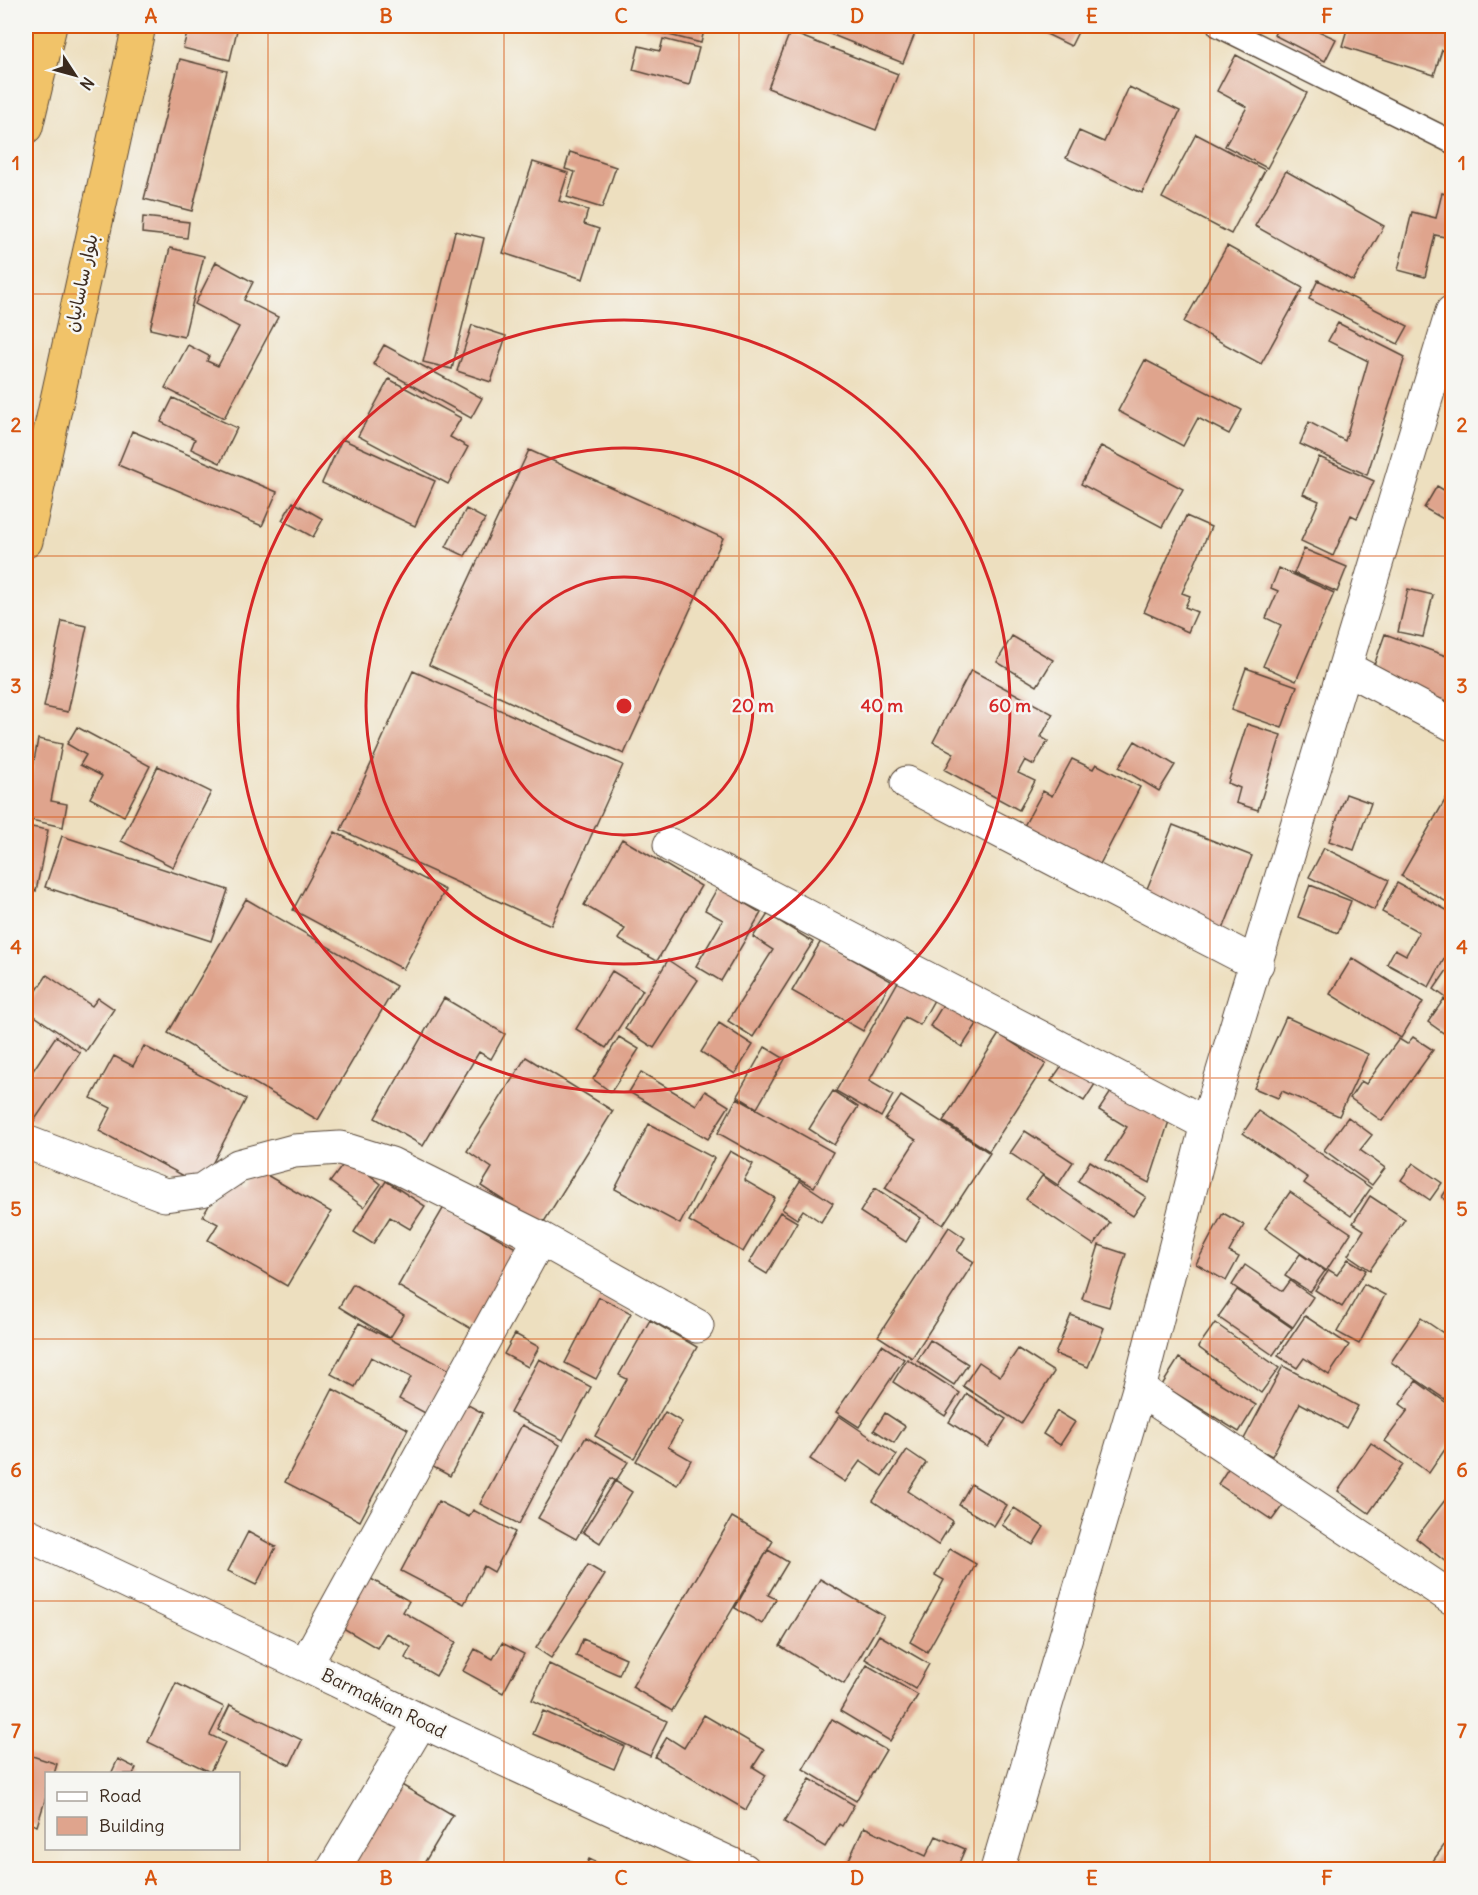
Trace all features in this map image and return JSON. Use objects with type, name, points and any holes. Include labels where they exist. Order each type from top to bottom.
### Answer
[{"type":"highway","points":[[26,127],[50,26]]},
{"type":"highway","name":"بلوار ساسانیان","points":[[26,541],[139,26]]},
{"type":"street","points":[[997,1869],[1139,1389],[1207,1124],[1452,312]]},
{"type":"street","points":[[1346,668],[1452,723]]},
{"type":"street","points":[[907,783],[1257,964]]},
{"type":"street","points":[[670,845],[1207,1124]]},
{"type":"street","points":[[26,1142],[165,1195],[202,1190],[238,1166],[294,1151],[340,1148],[391,1164],[540,1238],[697,1326]]},
{"type":"street","points":[[305,1665],[540,1238]]},
{"type":"street","points":[[1139,1389],[1452,1598]]},
{"type":"street","name":"Barmakian Road","points":[[26,1534],[421,1721],[744,1869]]},
{"type":"street","points":[[333,1869],[421,1721]]},
{"type":"lane","points":[[1219,26],[1452,142]]},
{"type":"building","points":[[189,26],[238,26],[230,60],[183,48]]},
{"type":"building","points":[[646,26],[705,26],[701,43],[645,29]]},
{"type":"building","points":[[810,26],[918,26],[903,63]]},
{"type":"building","points":[[1036,26],[1081,26],[1071,46],[1034,28]]},
{"type":"building","points":[[1279,26],[1308,26],[1336,39],[1325,61],[1274,35]]},
{"type":"building","points":[[1348,26],[1452,26],[1452,53],[1442,50],[1434,75],[1342,46]]},
{"type":"building","points":[[790,32],[898,74],[876,130],[768,88]]},
{"type":"building","points":[[663,39],[699,48],[689,85],[633,70],[639,46],[660,51]]},
{"type":"building","points":[[1236,55],[1307,93],[1267,168],[1225,146],[1247,107],[1217,91]]},
{"type":"building","points":[[180,59],[227,71],[192,211],[144,199]]},
{"type":"building","points":[[1129,87],[1180,111],[1142,193],[1066,158],[1079,131],[1104,142]]},
{"type":"building","points":[[1196,134],[1265,170],[1231,234],[1162,198]]},
{"type":"building","points":[[570,152],[616,167],[602,208],[567,197],[575,172],[565,169]]},
{"type":"building","points":[[533,162],[568,173],[559,201],[588,210],[584,224],[599,229],[583,279],[503,253]]},
{"type":"building","points":[[1286,171],[1384,226],[1353,281],[1255,226]]},
{"type":"building","points":[[1442,193],[1452,196],[1450,238],[1435,235],[1425,277],[1398,270],[1412,212],[1436,218]]},
{"type":"building","points":[[143,217],[189,222],[187,238],[142,233]]},
{"type":"building","points":[[455,231],[484,238],[452,369],[423,362]]},
{"type":"building","points":[[1227,246],[1303,288],[1261,364],[1184,322]]},
{"type":"building","points":[[170,248],[204,256],[184,337],[150,329]]},
{"type":"building","points":[[216,262],[253,282],[244,300],[278,317],[224,418],[165,388],[188,345],[209,356],[207,361],[218,366],[239,327],[195,304]]},
{"type":"building","points":[[1318,280],[1408,326],[1398,344],[1309,299]]},
{"type":"building","points":[[1338,323],[1405,357],[1367,475],[1300,444],[1309,422],[1345,441],[1368,361],[1328,341]]},
{"type":"building","points":[[472,325],[506,336],[491,382],[457,371]]},
{"type":"building","points":[[384,345],[482,398],[471,418],[373,364]]},
{"type":"building","points":[[1145,360],[1242,410],[1229,434],[1198,418],[1183,446],[1118,411]]},
{"type":"building","points":[[389,379],[461,418],[450,437],[468,447],[448,484],[358,436]]},
{"type":"building","points":[[173,398],[237,428],[220,463],[191,449],[195,439],[161,422]]},
{"type":"building","points":[[132,431],[277,492],[262,526],[118,465]]},
{"type":"building","points":[[342,439],[435,481],[415,526],[322,483]]},
{"type":"building","points":[[1101,446],[1183,489],[1162,527],[1081,484]]},
{"type":"building","points":[[529,450],[723,538],[624,754],[429,665]]},
{"type":"building","points":[[1319,457],[1374,481],[1357,518],[1351,515],[1333,556],[1301,541],[1319,501],[1303,494]]},
{"type":"building","points":[[1437,486],[1452,495],[1452,524],[1424,508]]},
{"type":"building","points":[[293,502],[323,519],[313,537],[282,520]]},
{"type":"building","points":[[466,509],[485,519],[465,556],[446,547]]},
{"type":"building","points":[[1186,516],[1211,527],[1182,593],[1190,596],[1185,607],[1197,612],[1188,632],[1144,612]]},
{"type":"building","points":[[1304,549],[1347,567],[1337,592],[1294,573]]},
{"type":"building","points":[[1279,568],[1334,593],[1296,681],[1263,666],[1281,625],[1266,618],[1278,591],[1271,588]]},
{"type":"building","points":[[1408,589],[1433,595],[1423,637],[1398,632]]},
{"type":"building","points":[[62,621],[87,626],[68,712],[44,707]]},
{"type":"building","points":[[1385,634],[1452,658],[1452,703],[1371,674]]},
{"type":"building","points":[[1012,636],[1053,660],[1037,686],[997,662]]},
{"type":"building","points":[[1246,668],[1297,686],[1282,728],[1231,710]]},
{"type":"building","points":[[971,670],[1053,714],[1041,737],[1048,741],[1034,765],[1025,760],[1018,773],[1035,781],[1019,810],[945,770],[954,753],[933,742]]},
{"type":"building","points":[[413,671],[623,765],[551,925],[341,830]]},
{"type":"building","points":[[1247,724],[1281,735],[1258,810],[1236,803],[1240,788],[1228,783]]},
{"type":"building","points":[[77,727],[150,766],[124,816],[90,798],[102,776],[80,765],[86,755],[67,744]]},
{"type":"building","points":[[38,739],[62,744],[51,801],[67,804],[63,827],[26,819],[26,804]]},
{"type":"building","points":[[1135,741],[1175,765],[1159,791],[1119,767]]},
{"type":"building","points":[[1072,759],[1093,769],[1096,764],[1140,787],[1099,866],[1024,826],[1043,791],[1052,796]]},
{"type":"building","points":[[158,766],[211,792],[173,867],[121,841]]},
{"type":"building","points":[[1452,788],[1452,905],[1401,876]]},
{"type":"building","points":[[1346,794],[1371,803],[1354,850],[1329,841]]},
{"type":"building","points":[[1173,825],[1252,856],[1222,932],[1142,901]]},
{"type":"building","points":[[26,826],[48,830],[36,891],[26,889]]},
{"type":"building","points":[[335,832],[445,890],[403,969],[293,910]]},
{"type":"building","points":[[62,836],[228,890],[211,941],[45,887]]},
{"type":"building","points":[[622,839],[701,886],[657,961],[618,939],[625,929],[584,905]]},
{"type":"building","points":[[1324,848],[1389,880],[1374,910],[1309,877]]},
{"type":"building","points":[[1397,883],[1452,913],[1452,944],[1429,987],[1387,964],[1395,949],[1406,955],[1419,932],[1382,912]]},
{"type":"building","points":[[1310,885],[1351,901],[1338,933],[1298,917]]},
{"type":"building","points":[[718,887],[761,913],[721,981],[696,966],[723,920],[705,910]]},
{"type":"building","points":[[246,899],[396,986],[318,1120],[168,1033]]},
{"type":"building","points":[[768,914],[813,942],[753,1037],[728,1021],[773,950],[753,937]]},
{"type":"building","points":[[821,941],[891,981],[863,1031],[792,991]]},
{"type":"building","points":[[1352,958],[1423,1002],[1401,1038],[1330,994]]},
{"type":"building","points":[[668,960],[698,980],[654,1048],[625,1029]]},
{"type":"building","points":[[1452,963],[1452,1002],[1434,989]]},
{"type":"building","points":[[612,971],[643,990],[606,1048],[576,1029]]},
{"type":"building","points":[[47,975],[92,1006],[98,998],[114,1009],[86,1051],[26,1010]]},
{"type":"building","points":[[899,980],[934,1000],[920,1025],[905,1017],[869,1081],[893,1095],[881,1117],[836,1091]]},
{"type":"building","points":[[444,998],[505,1034],[491,1059],[479,1052],[423,1146],[375,1118]]},
{"type":"building","points":[[1444,999],[1452,1005],[1452,1039],[1428,1022]]},
{"type":"building","points":[[944,1003],[977,1024],[962,1047],[930,1026]]},
{"type":"building","points":[[1286,1017],[1368,1054],[1339,1116],[1282,1091],[1278,1098],[1254,1088]]},
{"type":"building","points":[[719,1023],[753,1045],[735,1074],[701,1052]]},
{"type":"building","points":[[999,1034],[1046,1064],[989,1151],[943,1121]]},
{"type":"building","points":[[56,1036],[80,1053],[34,1121],[26,1116],[26,1081]]},
{"type":"building","points":[[619,1037],[639,1049],[611,1092],[593,1079]]},
{"type":"building","points":[[1413,1037],[1433,1050],[1382,1121],[1350,1098],[1361,1081],[1366,1084],[1399,1039],[1407,1044]]},
{"type":"building","points":[[144,1046],[246,1099],[201,1185],[99,1131],[111,1108],[91,1098],[114,1056],[133,1066]]},
{"type":"building","points":[[765,1047],[785,1059],[757,1108],[737,1096]]},
{"type":"building","points":[[526,1057],[613,1111],[542,1225],[481,1186],[492,1168],[467,1151]]},
{"type":"building","points":[[1065,1061],[1097,1081],[1084,1101],[1051,1081]]},
{"type":"building","points":[[641,1072],[696,1105],[705,1091],[729,1106],[708,1139],[629,1092]]},
{"type":"building","points":[[1115,1086],[1169,1121],[1149,1183],[1106,1160],[1127,1127],[1099,1110]]},
{"type":"building","points":[[833,1091],[858,1107],[834,1145],[809,1129]]},
{"type":"building","points":[[901,1096],[990,1153],[943,1225],[885,1188],[916,1140],[885,1120]]},
{"type":"building","points":[[737,1098],[833,1152],[814,1187],[718,1133]]},
{"type":"building","points":[[1258,1111],[1371,1188],[1351,1216],[1304,1183],[1308,1178],[1243,1133]]},
{"type":"building","points":[[1348,1117],[1372,1135],[1360,1150],[1385,1168],[1372,1185],[1324,1150]]},
{"type":"building","points":[[649,1124],[714,1158],[680,1224],[615,1189]]},
{"type":"building","points":[[1025,1131],[1073,1162],[1058,1185],[1010,1153]]},
{"type":"building","points":[[730,1151],[753,1164],[744,1180],[775,1198],[743,1252],[689,1221]]},
{"type":"building","points":[[351,1154],[367,1173],[381,1184],[364,1207],[330,1182]]},
{"type":"building","points":[[1090,1161],[1146,1197],[1133,1216],[1078,1181]]},
{"type":"building","points":[[1413,1163],[1442,1183],[1430,1200],[1401,1180]]},
{"type":"building","points":[[251,1166],[331,1212],[287,1286],[208,1240],[218,1224],[203,1216],[225,1177],[240,1185]]},
{"type":"building","points":[[1042,1176],[1110,1223],[1094,1245],[1026,1199]]},
{"type":"building","points":[[386,1181],[425,1206],[410,1229],[390,1217],[373,1244],[354,1232]]},
{"type":"building","points":[[800,1181],[833,1203],[821,1222],[803,1210],[797,1219],[782,1209]]},
{"type":"building","points":[[1452,1181],[1452,1204],[1442,1197]]},
{"type":"building","points":[[875,1188],[921,1218],[906,1242],[860,1212]]},
{"type":"building","points":[[1290,1192],[1351,1233],[1326,1271],[1265,1228]]},
{"type":"building","points":[[1370,1196],[1405,1219],[1370,1270],[1348,1255],[1364,1230],[1353,1223]]},
{"type":"building","points":[[444,1207],[521,1251],[475,1331],[398,1286]]},
{"type":"building","points":[[780,1212],[797,1222],[767,1274],[749,1263]]},
{"type":"building","points":[[1223,1213],[1244,1225],[1229,1252],[1239,1257],[1226,1281],[1196,1264]]},
{"type":"building","points":[[949,1227],[965,1238],[957,1251],[974,1262],[912,1358],[878,1336]]},
{"type":"building","points":[[1099,1245],[1126,1254],[1109,1307],[1082,1299]]},
{"type":"building","points":[[1300,1254],[1325,1271],[1310,1292],[1285,1276]]},
{"type":"building","points":[[1348,1259],[1366,1270],[1342,1307],[1315,1290],[1329,1270],[1337,1275]]},
{"type":"building","points":[[1245,1265],[1283,1291],[1290,1281],[1313,1297],[1293,1327],[1232,1285]]},
{"type":"building","points":[[353,1284],[404,1315],[390,1338],[339,1307]]},
{"type":"building","points":[[1364,1284],[1385,1295],[1359,1344],[1337,1332]]},
{"type":"building","points":[[1237,1290],[1292,1328],[1273,1355],[1218,1317]]},
{"type":"building","points":[[599,1297],[631,1313],[596,1379],[565,1363]]},
{"type":"building","points":[[1071,1315],[1104,1328],[1088,1367],[1055,1354]]},
{"type":"building","points":[[1305,1316],[1349,1345],[1329,1375],[1304,1358],[1297,1368],[1278,1356]]},
{"type":"building","points":[[1421,1318],[1452,1339],[1452,1404],[1391,1362]]},
{"type":"building","points":[[650,1320],[697,1347],[634,1458],[595,1436],[627,1379],[619,1375]]},
{"type":"building","points":[[359,1323],[450,1370],[427,1414],[399,1399],[411,1377],[371,1357],[355,1387],[331,1374]]},
{"type":"building","points":[[1215,1323],[1279,1368],[1261,1393],[1198,1347]]},
{"type":"building","points":[[515,1334],[539,1347],[528,1367],[504,1354]]},
{"type":"building","points":[[930,1340],[968,1364],[954,1385],[917,1361]]},
{"type":"building","points":[[882,1345],[904,1359],[859,1427],[836,1412]]},
{"type":"building","points":[[1018,1349],[1054,1372],[1021,1424],[963,1386],[979,1362],[1000,1376]]},
{"type":"building","points":[[1179,1358],[1256,1405],[1239,1432],[1162,1385]]},
{"type":"building","points":[[539,1359],[591,1387],[563,1440],[510,1413]]},
{"type":"building","points":[[907,1359],[960,1393],[945,1416],[893,1382]]},
{"type":"building","points":[[1283,1366],[1358,1406],[1346,1428],[1300,1403],[1272,1456],[1243,1441]]},
{"type":"building","points":[[1416,1381],[1452,1407],[1452,1439],[1429,1473],[1385,1441],[1408,1410],[1400,1404]]},
{"type":"building","points":[[333,1389],[408,1429],[360,1521],[285,1482]]},
{"type":"building","points":[[967,1394],[1006,1419],[988,1447],[949,1422]]},
{"type":"building","points":[[457,1399],[483,1413],[450,1476],[424,1462]]},
{"type":"building","points":[[1057,1411],[1075,1422],[1060,1445],[1043,1434]]},
{"type":"building","points":[[665,1412],[682,1422],[668,1447],[691,1460],[677,1485],[636,1461]]},
{"type":"building","points":[[885,1413],[905,1426],[894,1443],[874,1430]]},
{"type":"building","points":[[839,1416],[897,1455],[882,1476],[860,1461],[845,1482],[810,1459]]},
{"type":"building","points":[[522,1425],[560,1445],[519,1524],[480,1504]]},
{"type":"building","points":[[586,1437],[628,1462],[616,1481],[611,1478],[576,1539],[538,1518]]},
{"type":"building","points":[[1371,1443],[1403,1465],[1369,1513],[1338,1491]]},
{"type":"building","points":[[907,1450],[926,1463],[908,1491],[953,1521],[938,1545],[873,1501]]},
{"type":"building","points":[[1231,1464],[1286,1501],[1272,1520],[1218,1484]]},
{"type":"building","points":[[615,1481],[632,1492],[600,1543],[583,1532]]},
{"type":"building","points":[[971,1484],[1007,1505],[994,1526],[959,1505]]},
{"type":"building","points":[[1452,1491],[1452,1567],[1416,1538]]},
{"type":"building","points":[[438,1501],[469,1517],[473,1510],[515,1532],[494,1572],[484,1566],[464,1604],[401,1571]]},
{"type":"building","points":[[1014,1508],[1044,1527],[1033,1545],[1002,1525]]},
{"type":"building","points":[[732,1517],[773,1541],[672,1711],[632,1687]]},
{"type":"building","points":[[248,1532],[276,1547],[256,1585],[228,1571]]},
{"type":"building","points":[[950,1549],[976,1564],[927,1652],[910,1642],[944,1580],[935,1575]]},
{"type":"building","points":[[768,1550],[788,1562],[768,1595],[776,1599],[762,1624],[735,1608]]},
{"type":"building","points":[[588,1565],[605,1575],[551,1658],[536,1648]]},
{"type":"building","points":[[366,1576],[409,1601],[403,1612],[456,1642],[436,1676],[405,1658],[411,1647],[386,1633],[377,1648],[338,1625]]},
{"type":"building","points":[[820,1579],[884,1616],[844,1684],[780,1646]]},
{"type":"building","points":[[879,1635],[929,1664],[915,1689],[865,1659]]},
{"type":"building","points":[[583,1639],[626,1658],[619,1675],[576,1656]]},
{"type":"building","points":[[502,1643],[524,1654],[503,1693],[463,1671],[475,1649],[493,1659]]},
{"type":"building","points":[[549,1664],[667,1721],[650,1756],[532,1700]]},
{"type":"building","points":[[867,1665],[918,1695],[890,1741],[840,1711]]},
{"type":"building","points":[[176,1683],[224,1707],[210,1735],[225,1742],[210,1772],[148,1742]]},
{"type":"building","points":[[230,1705],[302,1740],[290,1765],[218,1730]]},
{"type":"building","points":[[543,1711],[624,1746],[614,1769],[533,1734]]},
{"type":"building","points":[[704,1715],[764,1750],[753,1767],[766,1775],[746,1810],[655,1757],[667,1737],[684,1748]]},
{"type":"building","points":[[832,1719],[886,1750],[856,1801],[803,1769]]},
{"type":"building","points":[[26,1754],[57,1764],[55,1772],[45,1772],[45,1800],[37,1826],[26,1822]]},
{"type":"building","points":[[118,1759],[136,1768],[134,1772],[112,1772]]},
{"type":"building","points":[[810,1779],[854,1805],[842,1826],[839,1824],[825,1847],[784,1822]]},
{"type":"building","points":[[393,1780],[453,1815],[420,1870],[340,1870]]},
{"type":"building","points":[[864,1827],[926,1856],[936,1836],[965,1849],[956,1870],[858,1870],[847,1864]]},
{"type":"building","points":[[1445,1844],[1452,1850],[1452,1870],[1436,1870],[1430,1865]]},
{"type":"building","points":[[589,1859],[612,1870],[584,1870]]}]
